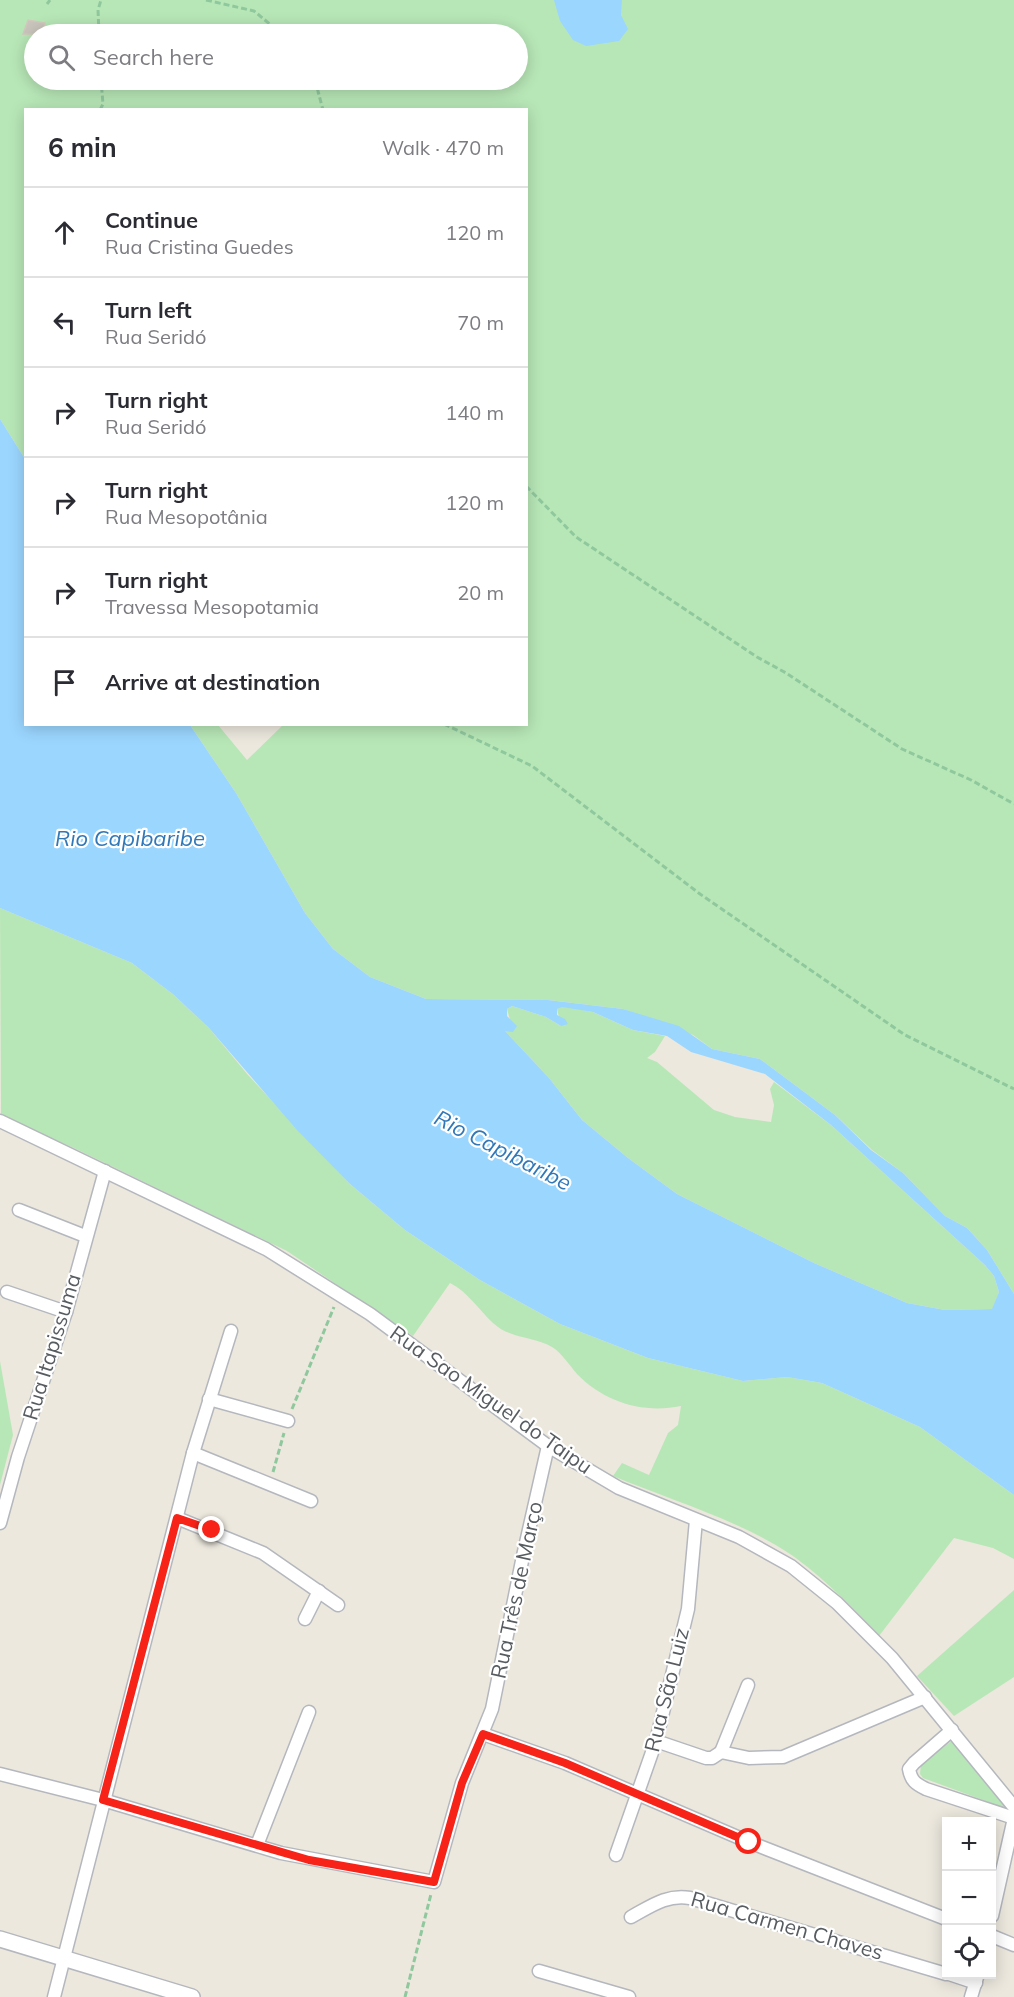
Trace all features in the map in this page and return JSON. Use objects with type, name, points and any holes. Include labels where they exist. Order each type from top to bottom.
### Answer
[{"type":"street","name":"Rua Sao Miguel do Taipu","points":[[0,1121],[266,1249],[340,1294],[548,1446],[620,1488],[739,1537],[791,1566],[812,1581],[892,1658],[1014,1807]]},
{"type":"street","name":"Rua Itapissuma","points":[[0,1523],[18,1456],[66,1312],[85,1236],[105,1171]]},
{"type":"street","points":[[19,1210],[85,1236]]},
{"type":"street","points":[[8,1292],[66,1312]]},
{"type":"street","points":[[54,1997],[193,1453],[208,1398],[231,1331]]},
{"type":"street","points":[[208,1398],[288,1421]]},
{"type":"street","name":"Rua Três de Março","points":[[434,1882],[462,1783],[492,1709],[548,1446]]},
{"type":"street","points":[[193,1453],[270,1483],[311,1502]]},
{"type":"street","points":[[177,1518],[263,1553],[338,1605]]},
{"type":"street","name":"Rua São Luiz","points":[[616,1855],[656,1741],[688,1609],[696,1520]]},
{"type":"street","points":[[305,1619],[319,1591]]},
{"type":"street","points":[[656,1741],[705,1758],[712,1758],[721,1752],[748,1685]]},
{"type":"street","points":[[721,1752],[749,1758],[783,1757],[925,1697]]},
{"type":"street","points":[[257,1845],[309,1712]]},
{"type":"street","points":[[952,1730],[914,1763],[909,1769],[910,1777],[916,1784],[926,1789],[1014,1818],[996,1898]]},
{"type":"street","points":[[483,1734],[565,1763],[749,1842],[942,1917]]},
{"type":"street","points":[[0,1774],[103,1800],[309,1860],[434,1882]]},
{"type":"street","name":"Rua Carmen Chaves","points":[[631,1917],[665,1898],[677,1895],[942,1972]]},
{"type":"street","points":[[996,1938],[1014,1945]]},
{"type":"street","points":[[0,1939],[63,1956],[192,1997]]},
{"type":"street","points":[[539,1971],[629,1997]]},
{"type":"street","points":[[971,1997],[977,1979]]},
{"type":"path","points":[[47,4],[50,0]]},
{"type":"path","points":[[99,24],[98,10],[101,0]]},
{"type":"path","points":[[206,0],[254,12],[269,24]]},
{"type":"path","points":[[101,90],[101,108]]},
{"type":"path","points":[[318,90],[323,108]]},
{"type":"path","points":[[528,488],[576,537],[757,657],[786,673],[902,749],[971,780],[1014,804]]},
{"type":"path","points":[[448,726],[532,766],[700,894],[905,1035],[1014,1089]]},
{"type":"path","points":[[270,1483],[288,1421],[340,1294]]},
{"type":"path","points":[[405,1997],[434,1882]]},
{"type":"green space","points":[[0,0],[1014,0],[1014,1294],[987,1250],[967,1228],[945,1216],[903,1173],[872,1150],[835,1115],[760,1059],[712,1049],[693,1035],[623,1009],[548,1000],[426,999],[370,977],[333,949],[305,913],[236,793],[191,726],[219,726],[247,760],[282,726],[528,726],[528,108],[24,108],[24,457],[0,419]]},
{"type":"green space","points":[[0,908],[132,963],[174,995],[209,1028],[248,1075],[350,1184],[405,1230],[480,1280],[560,1324],[648,1358],[743,1381],[787,1377],[822,1383],[920,1427],[1014,1495],[1014,1559],[993,1548],[954,1538],[879,1636],[825,1582],[771,1542],[704,1511],[613,1476],[622,1463],[649,1475],[668,1433],[678,1425],[681,1406],[639,1407],[612,1399],[588,1384],[555,1349],[545,1343],[514,1335],[493,1323],[468,1296],[450,1283],[413,1336],[287,1251],[74,1148],[1,1116]]},
{"type":"green space","points":[[512,1006],[546,1017],[561,1026],[557,1009],[562,1006],[593,1012],[633,1030],[665,1036],[655,1052],[647,1058],[657,1062],[714,1110],[735,1117],[771,1122],[774,1105],[770,1089],[774,1082],[831,1125],[985,1265],[994,1276],[999,1292],[993,1309],[945,1310],[907,1303],[814,1263],[677,1194],[582,1120],[549,1078],[504,1030],[513,1031],[507,1009]]},
{"type":"green space","points":[[0,1361],[13,1435],[0,1485]]},
{"type":"green space","points":[[1014,1590],[1014,1677],[954,1716],[917,1676]]},
{"type":"green space","points":[[953,1740],[1010,1810],[923,1778],[920,1774],[921,1764]]},
{"type":"water","points":[[554,0],[622,0],[621,15],[628,29],[619,41],[586,46],[573,40],[560,21]]},
{"type":"water","name":"Rio Capibaribe","points":[[0,419],[24,457],[24,726],[191,726],[236,793],[305,913],[333,949],[370,977],[426,999],[548,1000],[623,1009],[679,1026],[712,1049],[760,1059],[835,1115],[871,1150],[903,1173],[945,1216],[967,1228],[987,1250],[1014,1294],[1014,1495],[920,1427],[822,1383],[787,1377],[743,1381],[648,1358],[560,1324],[480,1280],[405,1230],[350,1184],[297,1130],[209,1028],[174,995],[132,963],[0,908]],"holes":[[[512,1006],[546,1017],[561,1026],[568,1024],[565,1019],[557,1015],[557,1009],[562,1007],[593,1012],[633,1030],[667,1036],[691,1052],[765,1074],[831,1125],[985,1265],[994,1276],[999,1292],[992,1309],[945,1310],[907,1303],[814,1263],[677,1194],[582,1120],[549,1078],[505,1031],[513,1032],[517,1026],[507,1016],[507,1009]]]},
{"type":"building","points":[[28,20],[45,23],[45,24],[27,24]]},
{"type":"route","points":[[212,1530],[177,1518],[103,1800],[309,1860],[400,1878],[434,1882],[448,1825],[462,1783],[483,1734],[565,1763],[749,1842]]}]
